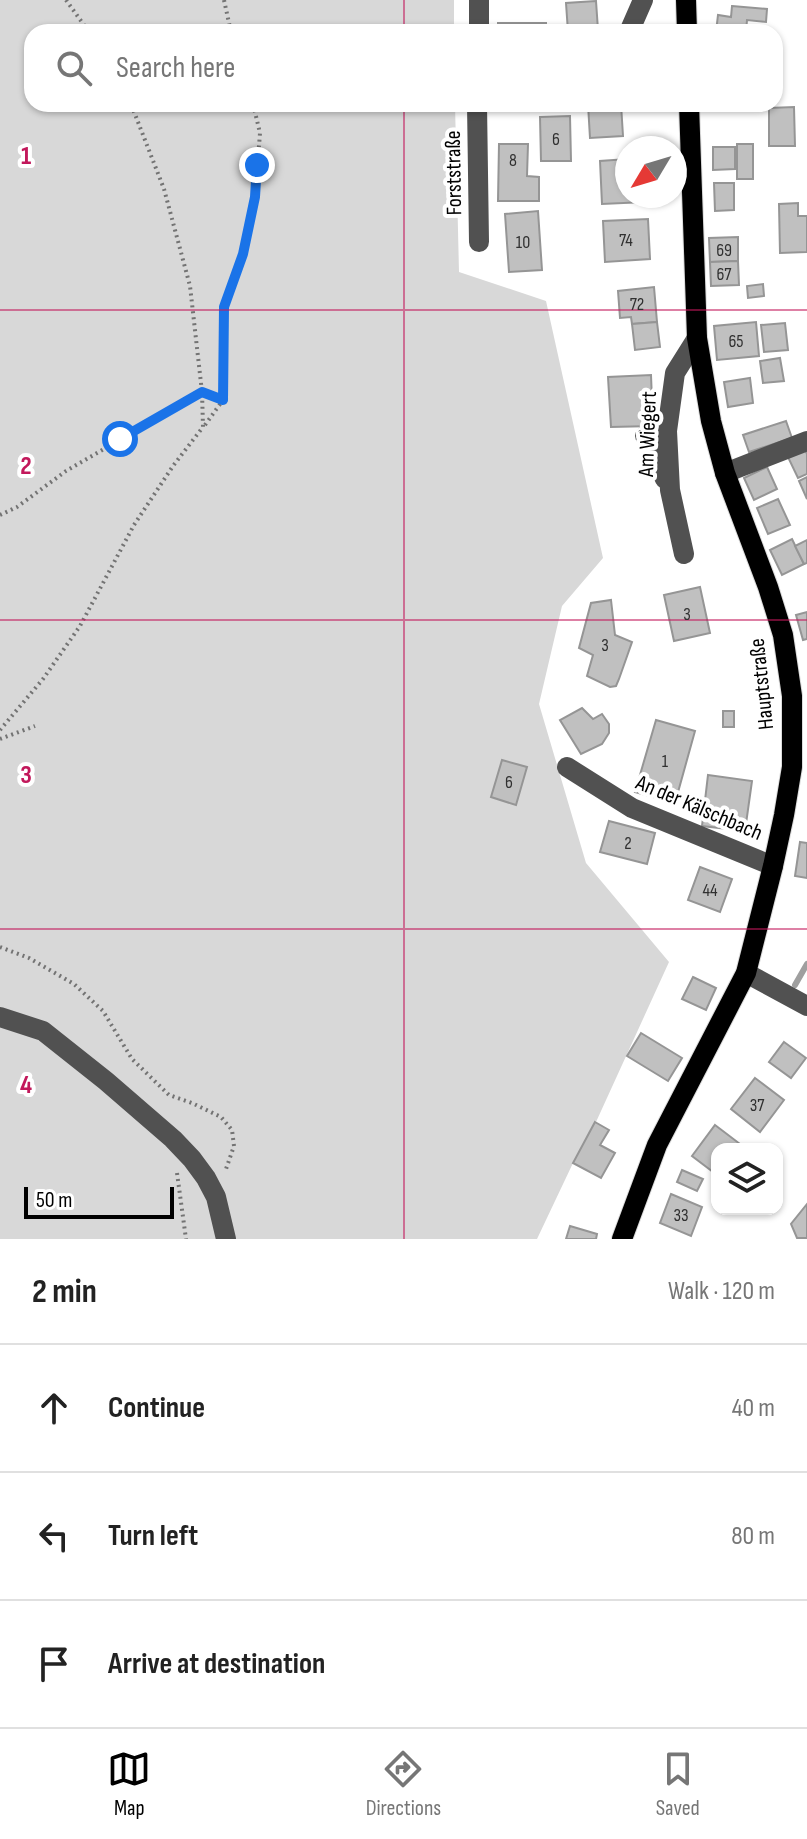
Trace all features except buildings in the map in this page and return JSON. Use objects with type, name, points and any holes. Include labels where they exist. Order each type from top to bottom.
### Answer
[{"type":"main road","points":[[686,0],[687,24]]},
{"type":"main road","name":"Hauptstraße","points":[[622,1239],[657,1145],[746,973],[773,866],[792,767],[792,696],[783,635],[725,473],[711,421],[697,338],[689,112]]},
{"type":"street","points":[[479,0],[479,24]]},
{"type":"street","points":[[632,24],[643,0]]},
{"type":"street","name":"Forststraße","points":[[477,112],[479,242]]},
{"type":"street","name":"Am Wiegert","points":[[684,554],[670,490],[667,431],[675,373],[697,338]]},
{"type":"street","name":"Am Wiegert","points":[[645,436],[670,490]]},
{"type":"street","points":[[725,473],[807,441]]},
{"type":"street","name":"An der Kälschbach","points":[[567,767],[632,808],[773,866]]},
{"type":"street","points":[[746,973],[807,1006]]},
{"type":"street","points":[[0,1017],[43,1031],[173,1139],[206,1178],[216,1197],[226,1239]]},
{"type":"path","points":[[66,0],[83,24]]},
{"type":"path","points":[[224,0],[229,24]]},
{"type":"path","points":[[134,112],[164,189],[190,286],[203,427]]},
{"type":"path","points":[[0,730],[43,679],[80,626],[134,525],[173,466],[223,400],[224,307],[243,254],[255,197],[260,133],[255,112]]},
{"type":"path","points":[[202,392],[223,400]]},
{"type":"path","points":[[0,515],[17,507],[66,471],[202,392]]},
{"type":"path","points":[[0,739],[35,726]]},
{"type":"path","points":[[0,947],[29,958],[74,984],[103,1011],[132,1059],[169,1095],[221,1117],[232,1130],[234,1146],[216,1197]]},
{"type":"path","points":[[173,1139],[186,1239]]},
{"type":"shaded area","points":[[0,0],[454,0],[454,24],[24,24],[24,112],[455,112],[459,272],[546,301],[603,558],[562,606],[539,704],[586,863],[669,962],[596,1122],[537,1239],[0,1239]]},
{"type":"waterway","points":[[795,985],[807,964]]},
{"type":"route","points":[[120,439],[202,392],[223,400],[224,307],[243,254],[255,197],[257,165]]}]
